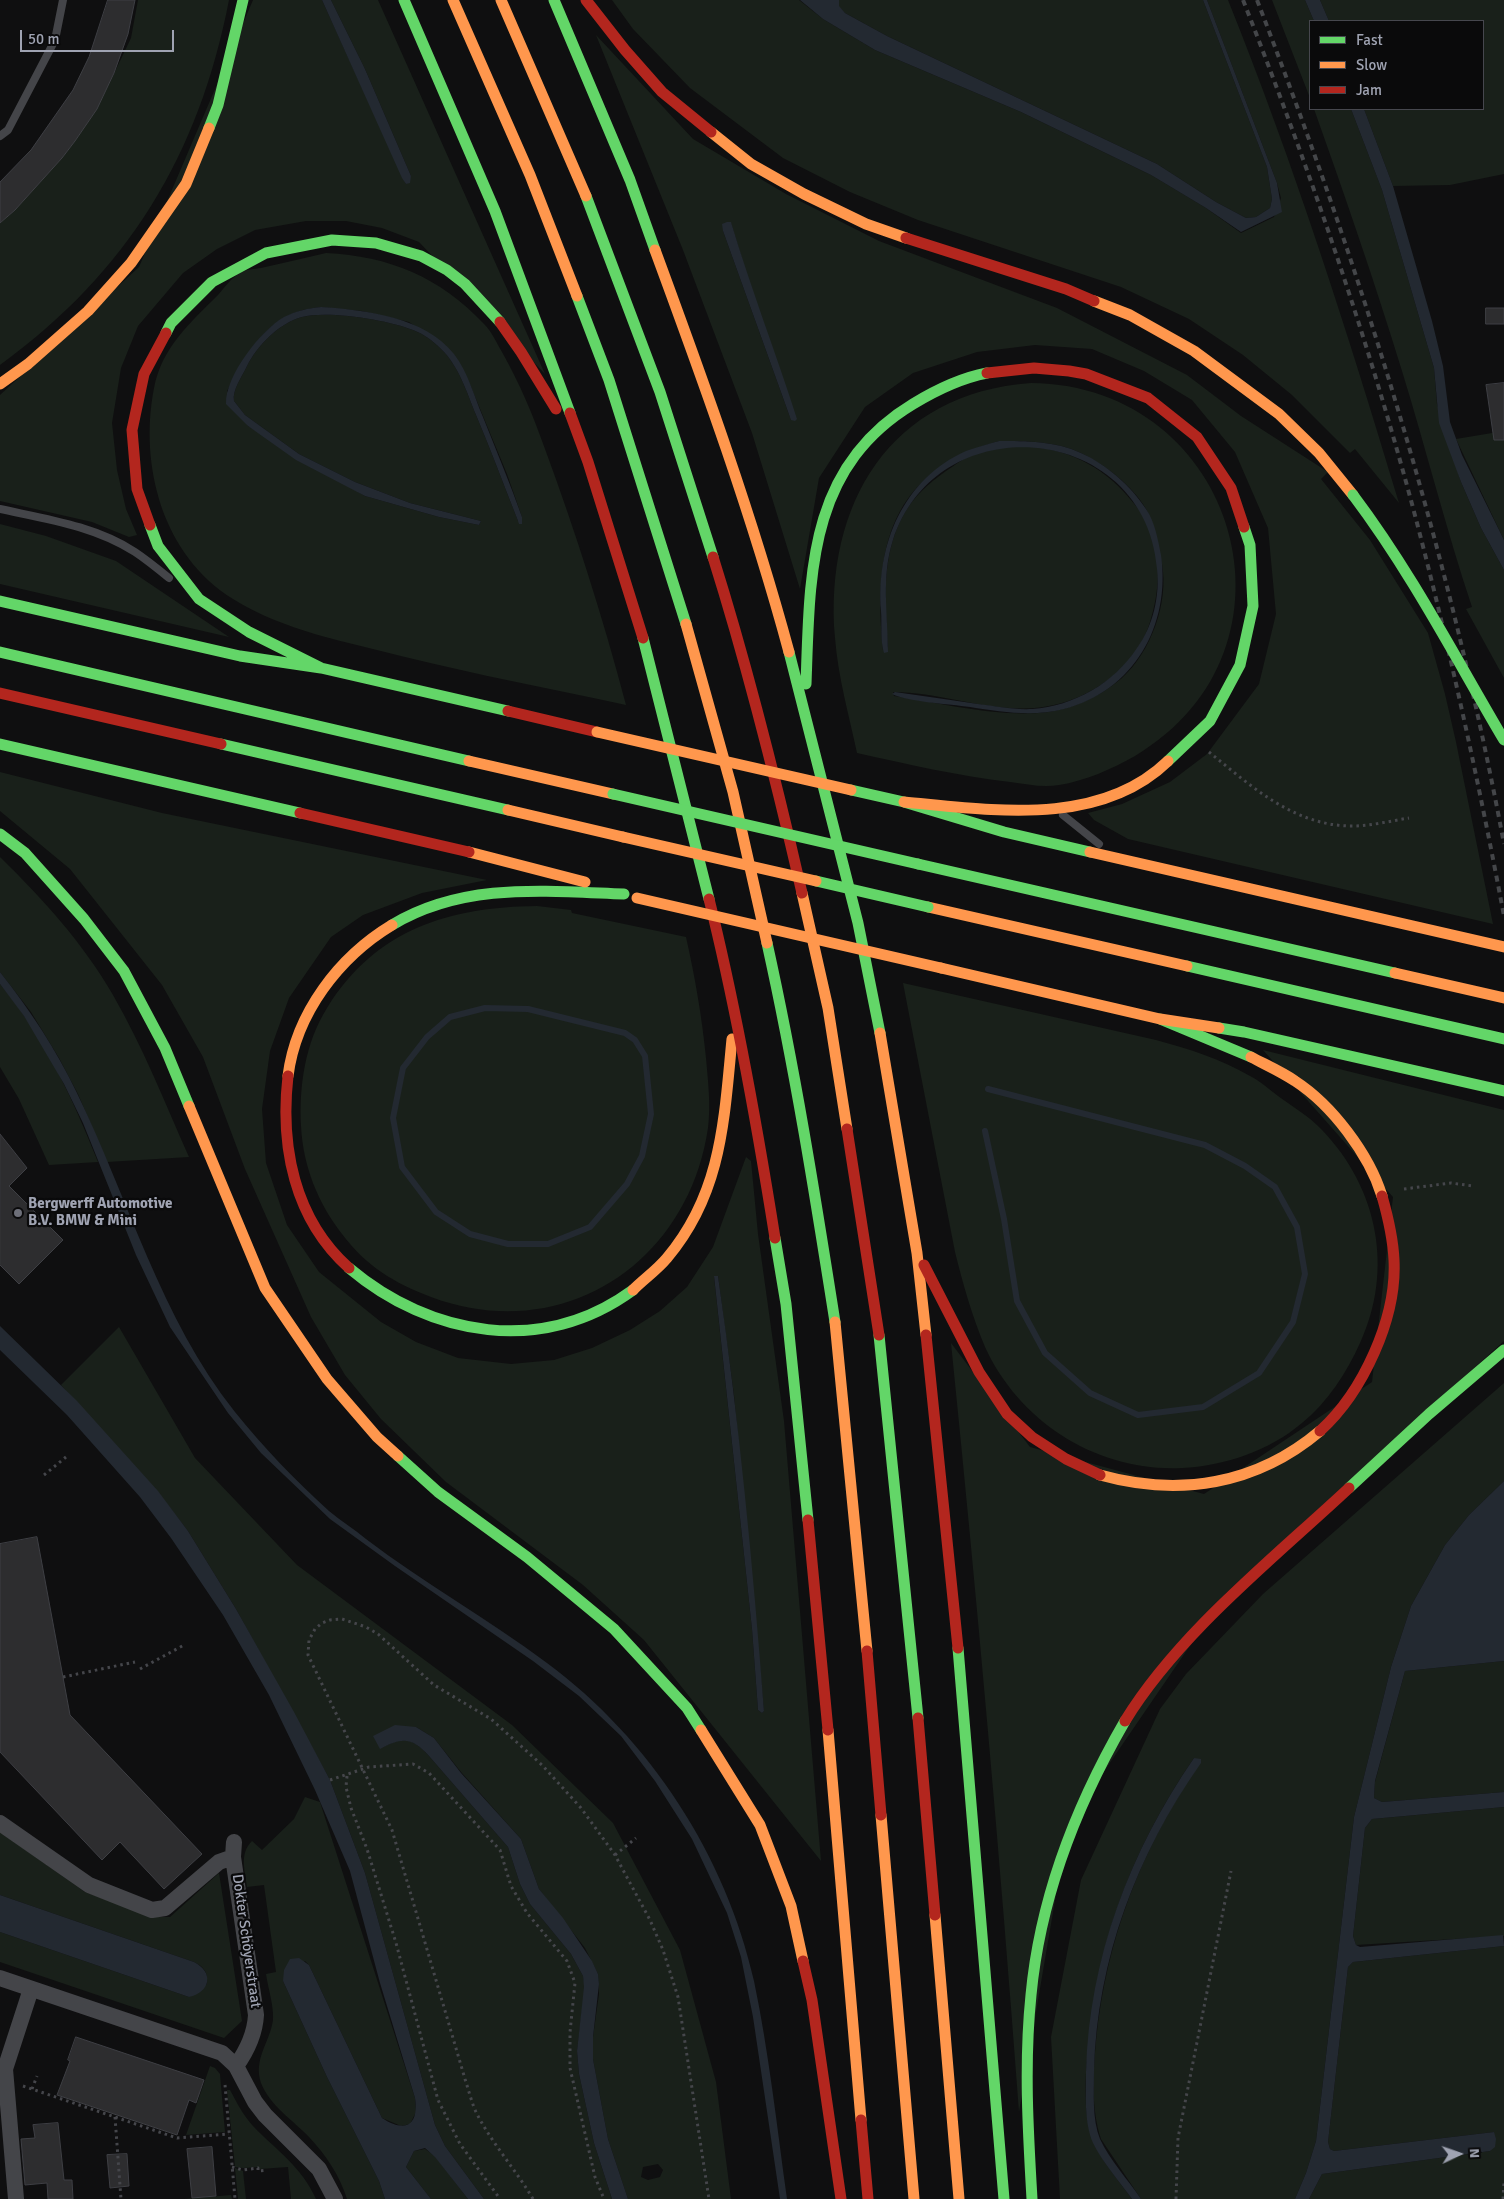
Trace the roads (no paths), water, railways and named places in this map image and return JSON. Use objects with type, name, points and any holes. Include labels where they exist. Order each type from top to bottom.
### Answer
[{"type":"highway","points":[[0,384],[28,364],[88,311],[131,264],[186,184],[218,105],[241,15],[243,0]]},
{"type":"highway","points":[[404,0],[495,211],[588,462],[636,614],[722,950],[756,1121],[786,1304],[823,1670],[868,2199]]},
{"type":"highway","points":[[453,0],[530,175],[609,380],[652,512],[733,792],[781,1006],[810,1164],[836,1327],[868,1663],[914,2199]]},
{"type":"highway","points":[[501,0],[588,200],[660,392],[736,629],[774,771],[828,1008],[878,1319],[913,1655],[960,2199]]},
{"type":"highway","points":[[554,0],[630,180],[678,307],[720,427],[806,711],[858,923],[881,1040],[917,1253],[959,1656],[1004,2199]]},
{"type":"highway","points":[[586,0],[625,50],[662,92],[751,164],[804,194],[866,224],[931,248],[1066,290],[1130,315],[1194,351],[1279,414],[1318,453],[1379,528],[1402,564],[1504,740]]},
{"type":"highway","points":[[321,668],[247,631],[201,601],[162,554],[147,525],[137,497],[130,443],[132,418],[137,395],[152,355],[178,312],[212,282],[229,269],[256,257],[291,245],[318,240],[361,240],[397,248],[432,261],[448,270],[479,296],[512,336],[588,462]]},
{"type":"highway","points":[[806,711],[809,620],[815,549],[824,516],[838,486],[864,444],[898,413],[935,392],[962,380],[988,372],[1014,368],[1060,369],[1118,383],[1164,408],[1185,425],[1224,474],[1240,507],[1249,541],[1254,576],[1253,613],[1246,648],[1237,675],[1226,698],[1195,740],[1148,777],[1118,792],[1077,806],[1010,811],[904,802]]},
{"type":"highway","points":[[0,601],[240,656],[321,668],[904,802],[1004,832],[1504,946]]},
{"type":"highway","points":[[0,652],[1498,997]]},
{"type":"highway","points":[[0,693],[1501,1038]]},
{"type":"highway","points":[[0,744],[540,869],[637,898],[1160,1019],[1244,1032],[1504,1091]]},
{"type":"highway","points":[[0,834],[25,853],[84,919],[124,971],[165,1048],[265,1288],[327,1379],[377,1437],[438,1492],[527,1557],[614,1629],[686,1708],[760,1826],[791,1906],[812,2000],[841,2199]]},
{"type":"highway","points":[[624,894],[507,890],[444,902],[410,916],[384,930],[364,944],[338,968],[313,1003],[299,1029],[290,1058],[284,1100],[286,1138],[294,1181],[311,1222],[331,1250],[360,1278],[392,1302],[436,1321],[471,1330],[501,1332],[548,1328],[583,1318],[610,1304],[635,1287],[662,1264],[681,1241],[707,1195],[716,1169],[722,1140],[735,1015]]},
{"type":"highway","points":[[917,1253],[985,1384],[1004,1410],[1030,1436],[1061,1457],[1095,1473],[1128,1482],[1167,1487],[1200,1486],[1233,1479],[1281,1458],[1317,1434],[1346,1402],[1368,1366],[1383,1334],[1393,1290],[1395,1258],[1392,1226],[1381,1192],[1369,1163],[1342,1123],[1300,1084],[1240,1051],[1160,1019]]},
{"type":"highway","points":[[1032,2199],[1029,2153],[1028,2038],[1031,1991],[1042,1932],[1058,1870],[1076,1820],[1105,1757],[1147,1689],[1226,1602],[1342,1494],[1504,1350]]},
{"type":"street","name":"Dokter Schöyerstraat","points":[[0,1823],[89,1885],[152,1910],[165,1908],[233,1849],[256,2015],[256,2025],[242,2058],[236,2066]]},
{"type":"street","points":[[0,1978],[222,2053],[236,2066],[255,2102],[265,2116],[319,2169],[335,2199]]},
{"type":"street","points":[[16,2199],[5,2069],[31,1989]]},
{"type":"lane","points":[[0,136],[8,130],[55,40],[63,0]]},
{"type":"lane","points":[[0,509],[81,527],[108,538],[135,552],[201,601]]},
{"type":"lane","points":[[1050,809],[1065,816],[1116,858]]},
{"type":"waterway","points":[[485,1008],[528,1009],[625,1033],[635,1040],[645,1056],[651,1114],[642,1156],[627,1184],[590,1227],[548,1244],[508,1244],[470,1234],[436,1212],[402,1167],[393,1118],[403,1068],[427,1037],[450,1017],[485,1008]]},
{"type":"waterway","points":[[985,1131],[1004,1219],[1017,1301],[1045,1353],[1090,1393],[1138,1415],[1203,1407],[1259,1373],[1293,1322],[1305,1274],[1297,1227],[1275,1187],[1245,1166],[1205,1145],[988,1089]]},
{"type":"railway","points":[[1243,0],[1335,250],[1394,440],[1412,504],[1450,658],[1484,813],[1504,916]]},
{"type":"railway","points":[[1257,0],[1333,207],[1400,416],[1458,629],[1504,844]]},
{"type":"place","name":"Bergwerff Automotive B.V. BMW & Mini","points":[[18,1213]]}]
